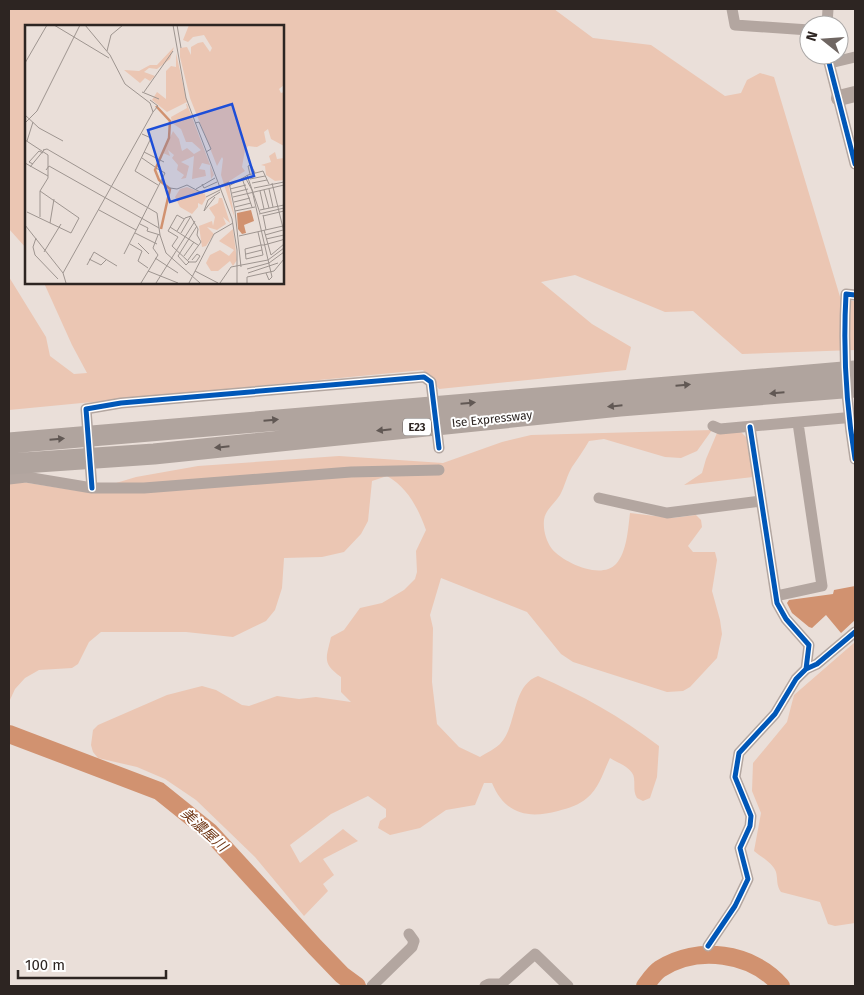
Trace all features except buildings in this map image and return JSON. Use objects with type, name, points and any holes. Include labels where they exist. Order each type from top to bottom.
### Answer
[{"type":"highway","name":"Ise Expressway","points":[[9,464],[154,454],[620,406],[825,381],[855,371]]},
{"type":"highway","name":"Ise Expressway","points":[[9,443],[825,381],[855,387]]},
{"type":"street","points":[[732,9],[735,25],[799,29]]},
{"type":"street","points":[[831,65],[839,98],[851,132],[855,164]]},
{"type":"street","points":[[839,98],[855,94]]},
{"type":"street","points":[[855,295],[846,294],[844,331],[855,459]]},
{"type":"street","points":[[92,488],[86,409],[121,403],[424,377],[431,382],[439,448]]},
{"type":"street","points":[[713,426],[720,430],[798,424],[852,417]]},
{"type":"street","points":[[776,596],[822,586],[798,424]]},
{"type":"street","points":[[750,427],[776,596],[781,613],[809,645],[806,669]]},
{"type":"street","points":[[9,479],[26,477],[92,488],[144,488],[351,472],[440,470]]},
{"type":"street","points":[[598,498],[668,513],[761,501]]},
{"type":"street","points":[[708,946],[735,906],[748,879],[740,848],[750,826],[751,816],[735,777],[737,757],[775,714],[796,679],[806,669],[817,664],[855,632]]},
{"type":"street","points":[[372,986],[412,947],[414,941],[409,934]]},
{"type":"street","points":[[485,986],[501,984],[535,954],[568,986]]},
{"type":"shaded area","points":[[9,9],[554,9],[593,38],[651,45],[725,96],[741,93],[747,80],[760,73],[774,77],[841,300],[855,301],[855,350],[742,354],[693,311],[665,312],[575,275],[541,282],[592,324],[631,347],[626,370],[439,389],[423,370],[9,410],[9,277],[46,337],[50,356],[74,374],[87,373],[44,284],[284,284],[284,25],[25,25],[25,247],[9,229]]},
{"type":"shaded area","points":[[712,430],[697,451],[681,458],[665,457],[604,439],[589,441],[572,467],[560,495],[548,510],[544,520],[547,539],[552,549],[565,560],[583,568],[601,570],[609,569],[620,559],[626,540],[630,513],[672,518],[696,515],[701,520],[702,527],[688,546],[693,552],[715,552],[717,560],[712,591],[722,634],[717,658],[690,687],[683,691],[667,692],[573,662],[561,654],[527,612],[441,578],[430,615],[433,628],[432,682],[437,724],[459,747],[480,757],[500,744],[510,727],[523,688],[529,681],[538,676],[601,707],[659,746],[657,777],[650,798],[643,801],[637,798],[631,771],[610,758],[598,785],[587,798],[574,806],[547,813],[527,814],[518,812],[503,802],[492,783],[484,783],[475,805],[446,810],[420,828],[390,835],[378,828],[380,821],[386,817],[386,809],[368,796],[331,814],[290,845],[300,863],[343,829],[358,841],[323,859],[334,875],[323,884],[328,891],[304,916],[255,857],[196,800],[165,779],[137,767],[98,758],[93,752],[91,745],[93,730],[98,725],[167,695],[202,686],[216,690],[242,705],[249,706],[277,696],[299,699],[316,697],[351,702],[341,692],[341,677],[328,664],[327,656],[331,637],[344,630],[360,608],[382,603],[404,590],[415,579],[417,572],[416,551],[426,530],[411,499],[401,486],[387,476],[372,481],[368,521],[361,534],[344,552],[322,557],[284,558],[282,588],[275,610],[266,621],[233,637],[186,632],[101,632],[89,642],[78,664],[72,668],[39,670],[25,678],[15,689],[9,702],[9,480],[86,492],[136,477],[198,466],[339,456],[443,463],[502,442],[531,435]]},
{"type":"shaded area","points":[[741,432],[746,437],[753,477],[684,485],[702,473],[717,433]]},
{"type":"shaded area","points":[[855,586],[855,620],[841,633],[826,615],[812,628],[809,627],[792,613],[787,603],[789,600],[833,594],[834,590]]},
{"type":"shaded area","points":[[855,642],[855,923],[835,926],[828,924],[820,902],[781,892],[778,887],[776,872],[770,863],[754,851],[761,813],[752,791],[753,763],[787,722],[794,695]]},
{"type":"waterway","name":"美濃屋川","points":[[9,734],[159,791],[210,832],[315,947],[342,975],[357,986]]},
{"type":"waterway","name":"美濃屋川","points":[[645,986],[660,969],[675,961],[707,955],[740,959],[769,975],[781,986]]},
{"type":"cycle path","points":[[830,65],[855,164]]},
{"type":"cycle path","points":[[855,295],[846,294],[845,335],[847,398],[855,459]]},
{"type":"cycle path","points":[[92,488],[86,409],[121,403],[424,377],[431,382],[439,448]]},
{"type":"cycle path","points":[[750,427],[777,603],[786,619],[809,645],[806,669]]},
{"type":"cycle path","points":[[708,946],[735,906],[748,879],[740,848],[750,826],[751,816],[735,777],[739,753],[775,714],[796,679],[806,669],[817,664],[855,632]]}]
